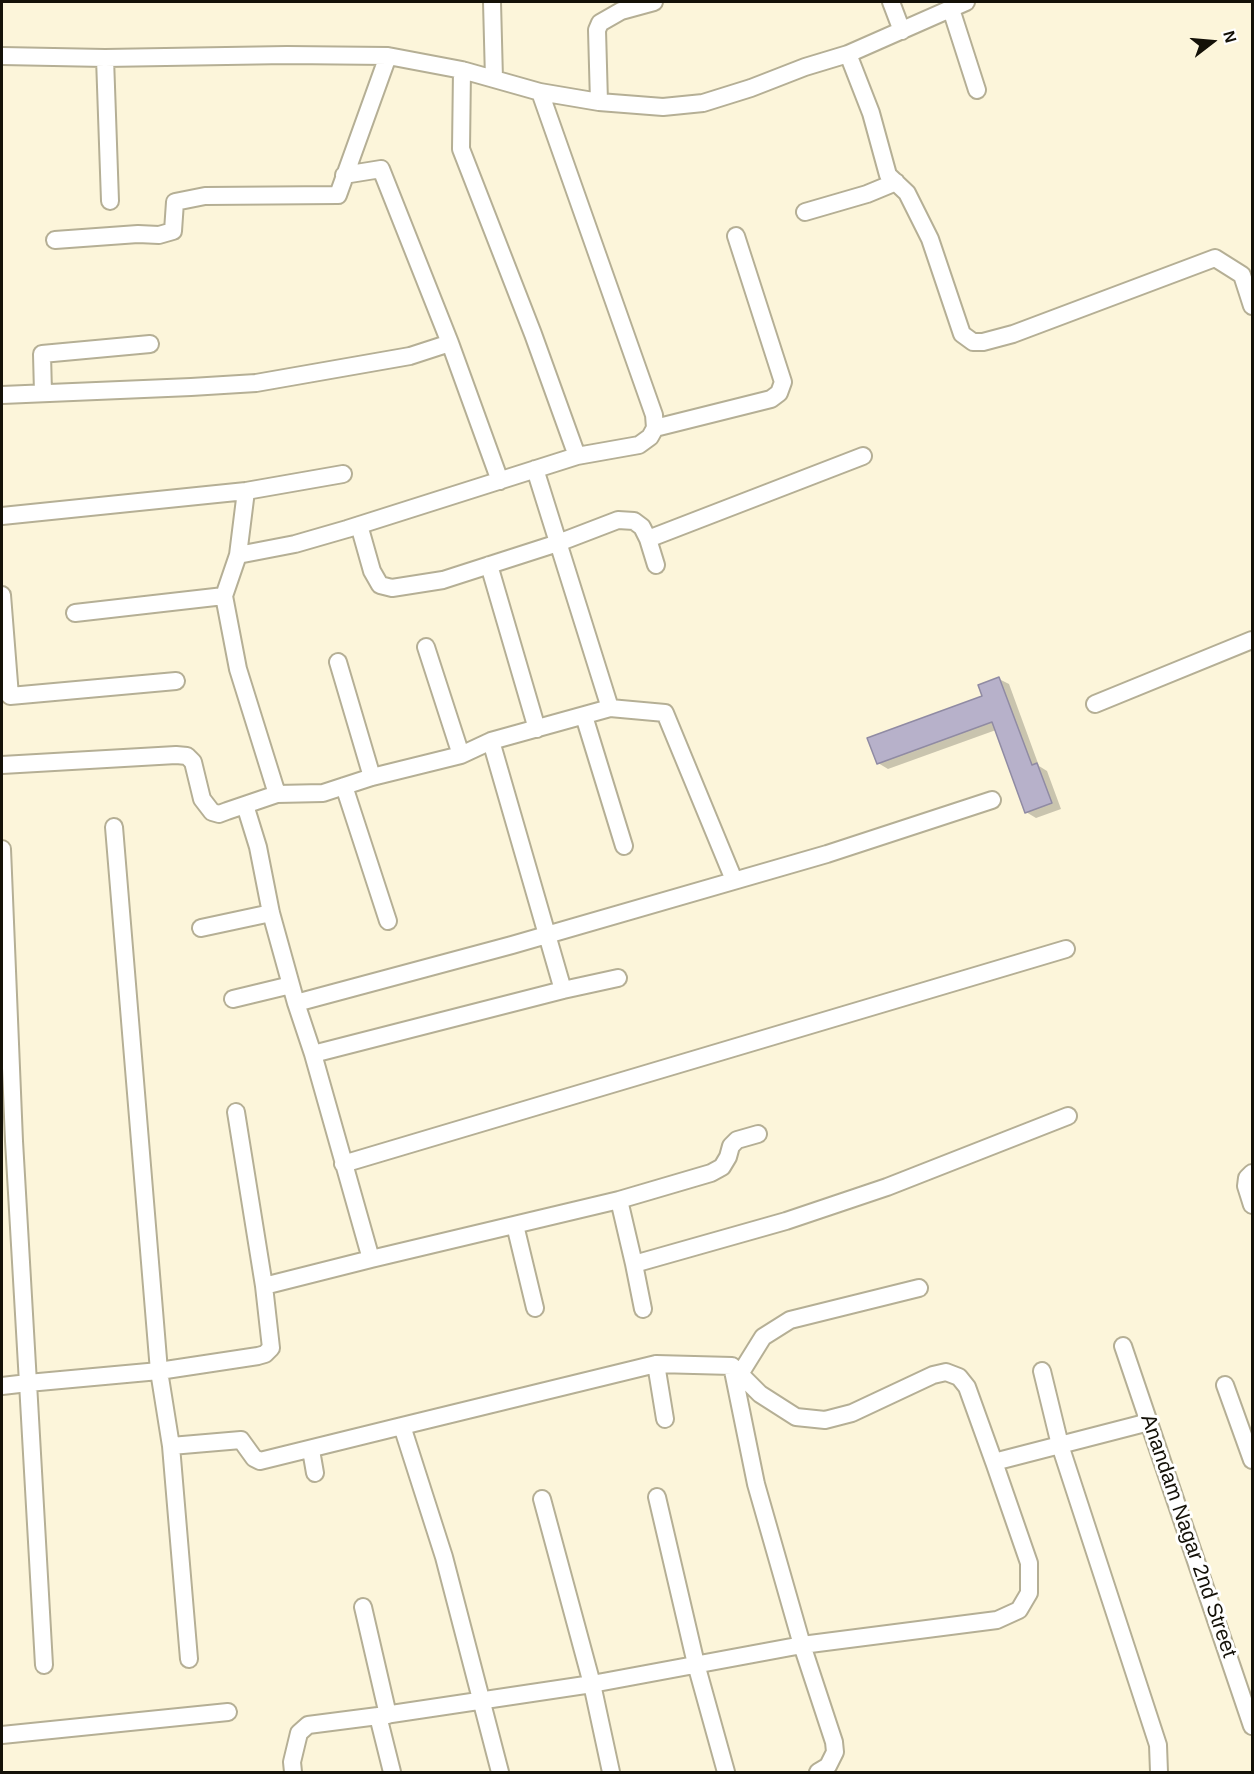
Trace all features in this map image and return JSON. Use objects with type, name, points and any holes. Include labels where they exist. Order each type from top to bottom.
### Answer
[{"type":"street","points":[[492,2],[494,79]]},
{"type":"street","points":[[599,102],[597,30],[600,23],[621,11],[654,2]]},
{"type":"street","points":[[891,2],[902,31]]},
{"type":"street","points":[[2,56],[105,58],[388,56],[462,70],[540,92],[599,102],[663,107],[703,103],[751,88],[805,67],[848,54],[966,2]]},
{"type":"street","points":[[951,9],[977,90]]},
{"type":"street","points":[[848,54],[871,112],[888,175],[907,193],[930,238],[962,334],[973,342],[983,342],[1013,334],[1215,258],[1242,275],[1252,306]]},
{"type":"street","points":[[55,240],[138,234],[159,235],[173,231],[175,202],[205,196],[338,195],[388,56]]},
{"type":"street","points":[[105,58],[110,201]]},
{"type":"street","points":[[462,70],[461,149],[533,334],[577,456]]},
{"type":"street","points":[[238,555],[295,544],[577,456],[639,445],[650,437],[655,428],[654,415],[540,92]]},
{"type":"street","points":[[344,175],[381,169],[450,343],[500,481]]},
{"type":"street","points":[[805,212],[867,194],[896,182]]},
{"type":"street","points":[[655,428],[771,399],[779,393],[783,382],[736,236]]},
{"type":"street","points":[[2,395],[256,383],[410,356],[450,343]]},
{"type":"street","points":[[43,393],[42,354],[150,344]]},
{"type":"street","points":[[648,539],[863,456]]},
{"type":"street","points":[[535,469],[610,708]]},
{"type":"street","points":[[2,516],[246,491],[343,474]]},
{"type":"street","points":[[246,491],[238,555],[224,596],[238,669],[277,794]]},
{"type":"street","points":[[359,525],[372,571],[380,585],[392,588],[443,580],[558,543],[618,520],[634,520],[642,527],[656,566]]},
{"type":"street","points":[[489,565],[537,729]]},
{"type":"street","points":[[2,595],[10,696],[176,681]]},
{"type":"street","points":[[75,613],[224,596]]},
{"type":"street","points":[[1095,704],[1252,640]]},
{"type":"street","points":[[426,647],[461,754]]},
{"type":"street","points":[[338,662],[372,777]]},
{"type":"street","points":[[2,765],[187,756],[193,762],[202,799],[212,812],[219,814],[277,794],[323,794],[372,777],[461,754],[491,741],[610,708],[665,713],[734,880]]},
{"type":"street","points":[[584,716],[624,846]]},
{"type":"street","points":[[491,741],[563,990]]},
{"type":"street","points":[[344,786],[388,921]]},
{"type":"street","points":[[296,1003],[826,854],[992,800]]},
{"type":"street","points":[[245,806],[258,847],[271,912],[296,1003],[313,1054],[371,1258]]},
{"type":"street","points":[[114,827],[159,1371],[171,1446],[189,1659]]},
{"type":"street","points":[[2,849],[8,1141],[28,1383],[44,1665]]},
{"type":"street","points":[[201,928],[271,912]]},
{"type":"street","points":[[343,1164],[1066,949]]},
{"type":"street","points":[[313,1054],[618,978]]},
{"type":"street","points":[[233,999],[291,985]]},
{"type":"street","points":[[2,1386],[159,1371],[266,1354],[271,1348],[264,1286],[236,1112]]},
{"type":"street","points":[[634,1264],[786,1221],[887,1187],[1068,1116]]},
{"type":"street","points":[[264,1286],[371,1258],[618,1200],[711,1173],[722,1167],[731,1146],[737,1140],[758,1134]]},
{"type":"street","points":[[1252,1173],[1247,1178],[1245,1186],[1252,1205]]},
{"type":"street","points":[[618,1200],[643,1309]]},
{"type":"street","points":[[514,1226],[535,1308]]},
{"type":"street","points":[[818,1773],[828,1766],[835,1752],[834,1742],[802,1645],[756,1484],[736,1370],[763,1337],[790,1320],[919,1288]]},
{"type":"street","name":"Anandam Nagar 2nd Street","points":[[1123,1346],[1252,1726]]},
{"type":"street","points":[[171,1446],[241,1440],[254,1458],[261,1461],[656,1364],[736,1370],[760,1394],[796,1417],[825,1419],[852,1413],[933,1375],[946,1372],[959,1377],[967,1387],[1029,1563],[1029,1593],[1019,1610],[997,1620],[802,1645],[481,1701],[308,1725],[299,1733],[292,1762],[293,1773]]},
{"type":"street","points":[[656,1364],[665,1419]]},
{"type":"street","points":[[1042,1371],[1060,1445],[1158,1745],[1159,1773]]},
{"type":"street","points":[[1225,1385],[1252,1460]]},
{"type":"street","points":[[994,1462],[1149,1422]]},
{"type":"street","points":[[402,1426],[444,1557],[500,1773]]},
{"type":"street","points":[[311,1450],[315,1473]]},
{"type":"street","points":[[657,1497],[696,1664],[726,1773]]},
{"type":"street","points":[[542,1499],[592,1683],[611,1773]]},
{"type":"street","points":[[363,1607],[392,1773]]},
{"type":"street","points":[[2,1736],[228,1712]]},
{"type":"building","points":[[999,677],[1032,765],[1037,763],[1052,803],[1025,813],[992,722],[877,764],[867,738],[982,696],[978,685]]}]
